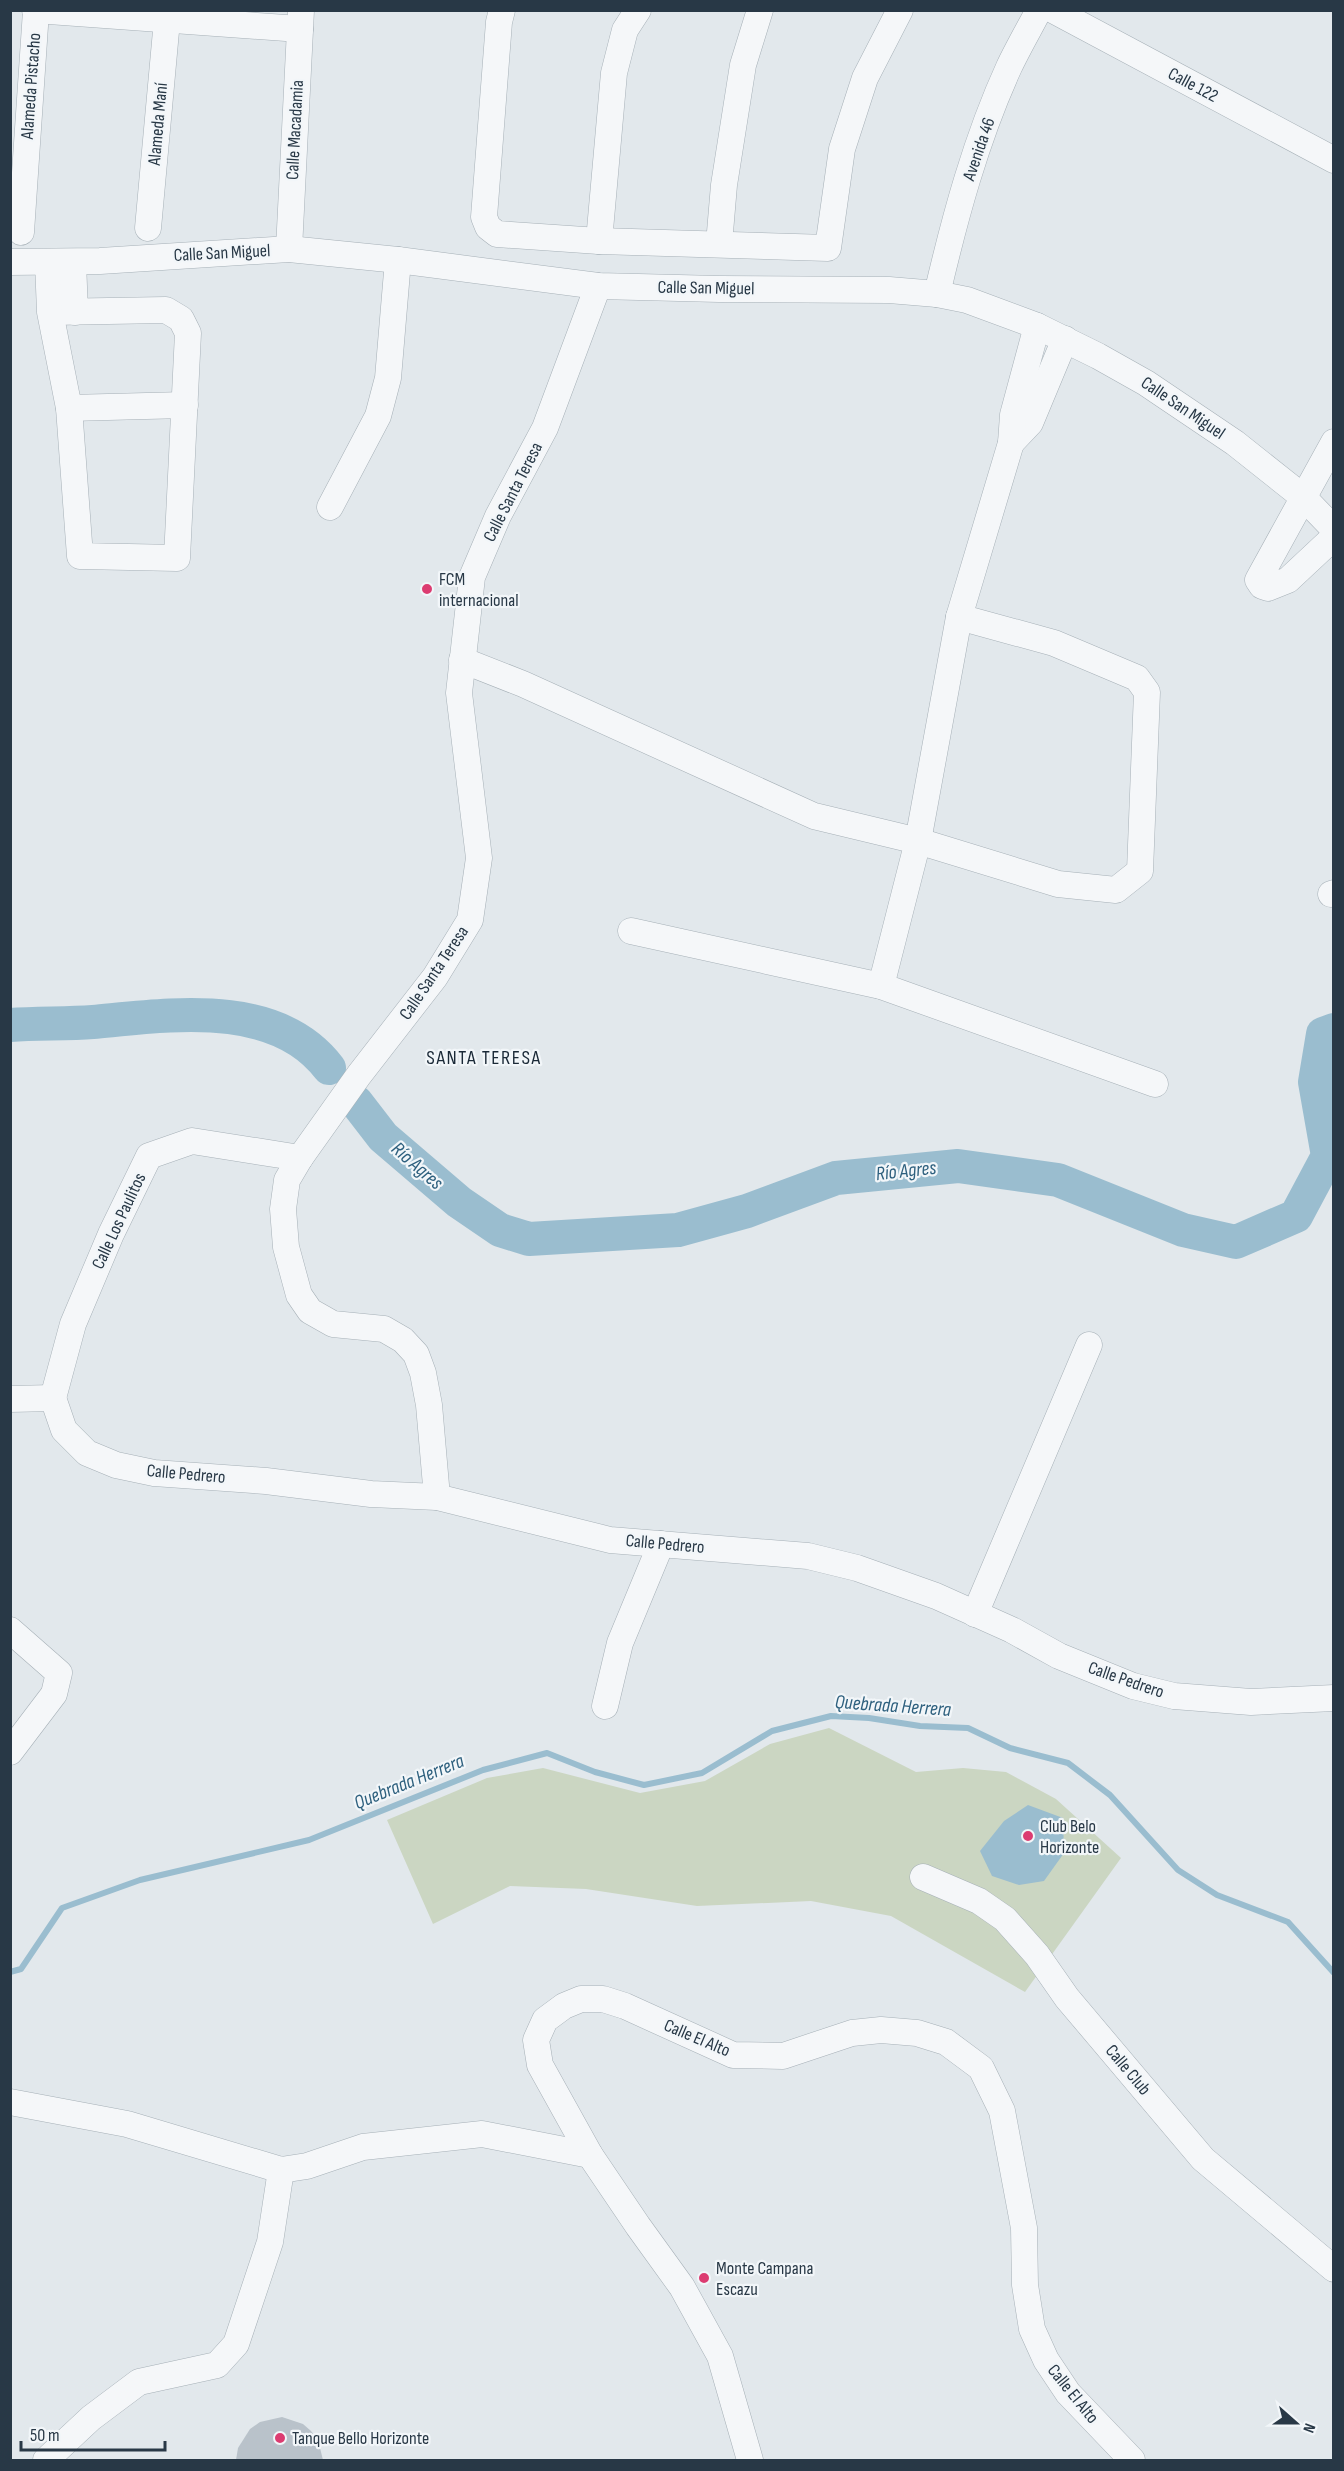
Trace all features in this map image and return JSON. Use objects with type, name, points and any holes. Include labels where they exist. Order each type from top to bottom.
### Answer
[{"type":"street","points":[[502,10],[499,22],[484,217],[488,227],[497,234],[514,237],[599,241],[828,248],[842,149],[865,78],[900,10]]},
{"type":"street","points":[[599,241],[614,73],[625,30],[638,10]]},
{"type":"street","points":[[719,244],[724,185],[743,65],[760,10]]},
{"type":"street","name":"Avenida 46","points":[[937,294],[953,229],[980,142],[1009,68],[1040,10]]},
{"type":"street","name":"Calle 122","points":[[1053,10],[1334,160]]},
{"type":"street","points":[[36,11],[167,20],[301,20]]},
{"type":"street","name":"Alameda Pistacho","points":[[21,232],[36,11]]},
{"type":"street","name":"Alameda Maní","points":[[148,228],[167,20]]},
{"type":"street","name":"Calle Macadamia","points":[[289,249],[301,20]]},
{"type":"street","name":"Calle San Miguel","points":[[10,262],[73,262],[289,249],[398,260],[598,286],[889,290],[937,294],[967,300],[1037,326],[1146,383],[1235,443],[1303,497],[1334,529]]},
{"type":"street","points":[[330,507],[378,416],[388,378],[398,260]]},
{"type":"street","points":[[48,262],[50,312],[69,408],[80,556],[177,558],[188,333],[181,319],[166,310],[50,312]]},
{"type":"street","points":[[73,262],[75,312]]},
{"type":"street","name":"Calle Santa Teresa","points":[[437,1497],[429,1405],[423,1373],[416,1354],[403,1340],[384,1329],[333,1324],[310,1311],[299,1295],[286,1247],[283,1209],[287,1180],[300,1158],[359,1075],[435,977],[470,921],[479,858],[459,693],[472,577],[498,516],[545,428],[598,286]]},
{"type":"street","points":[[881,986],[918,841],[959,617],[1011,443],[1013,415],[1037,326]]},
{"type":"street","points":[[1011,443],[1030,423],[1065,339]]},
{"type":"street","points":[[69,408],[185,405]]},
{"type":"street","points":[[1334,442],[1258,580],[1262,586],[1268,588],[1307,576],[1334,537]]},
{"type":"street","points":[[462,660],[523,684],[814,816],[918,841],[1058,884],[1116,890],[1140,871],[1147,692],[1137,678],[1053,643],[959,617]]},
{"type":"street","points":[[631,931],[881,986],[1155,1084]]},
{"type":"street","name":"Calle Los Paulitos","points":[[53,1398],[73,1324],[111,1234],[149,1156],[192,1141],[300,1158]]},
{"type":"street","points":[[975,1614],[1089,1345]]},
{"type":"street","points":[[10,1399],[53,1398]]},
{"type":"street","name":"Calle Pedrero","points":[[53,1398],[64,1430],[87,1453],[116,1465],[154,1473],[266,1480],[371,1494],[437,1497],[610,1540],[808,1556],[856,1568],[936,1596],[1090,1669],[1132,1686],[1174,1696],[1251,1702],[1334,1698]]},
{"type":"street","points":[[605,1706],[620,1643],[662,1544]]},
{"type":"street","points":[[10,1630],[59,1673],[54,1694],[10,1752]]},
{"type":"street","name":"Calle Club","points":[[923,1877],[979,1901],[1005,1919],[1037,1955],[1067,1998],[1203,2158],[1334,2269]]},
{"type":"street","name":"Calle El Alto","points":[[750,2460],[720,2356],[682,2287],[590,2155],[540,2064],[536,2040],[545,2020],[564,2006],[581,1999],[603,1999],[625,2006],[733,2055],[783,2056],[852,2033],[881,2030],[917,2033],[946,2042],[981,2068],[1002,2111],[1024,2228],[1024,2285],[1032,2329],[1046,2360],[1068,2393],[1132,2460]]},
{"type":"street","points":[[10,2102],[127,2124],[281,2170],[306,2166],[363,2147],[482,2134],[590,2155]]},
{"type":"street","points":[[46,2460],[91,2418],[140,2382],[218,2365],[236,2344],[270,2242],[281,2170]]},
{"type":"green space","name":"Club Belo Horizonte","points":[[829,1728],[916,1772],[963,1768],[1006,1772],[1056,1799],[1121,1858],[1025,1992],[891,1916],[811,1901],[697,1906],[586,1889],[510,1886],[433,1924],[387,1820],[487,1778],[543,1768],[640,1793],[705,1781],[770,1744]]},
{"type":"water","name":"Club Belo Horizonte","points":[[1028,1805],[1063,1818],[1064,1853],[1044,1881],[1019,1885],[992,1876],[980,1851],[1004,1821]]},
{"type":"building","name":"Tanque Bello Horizonte","points":[[282,2417],[303,2424],[311,2431],[318,2440],[323,2460],[236,2460],[238,2448],[250,2429],[260,2422]]},
{"type":"waterway","name":"Río Agres","points":[[10,1025],[83,1023],[154,1016],[220,1016],[251,1021],[280,1030],[307,1046],[329,1068]]},
{"type":"waterway","name":"Río Agres","points":[[356,1102],[383,1137],[459,1202],[500,1230],[529,1239],[678,1230],[747,1211],[836,1178],[958,1166],[1058,1180],[1183,1230],[1236,1242],[1296,1216],[1328,1156],[1315,1082],[1323,1034],[1334,1030]]},
{"type":"waterway","name":"Quebrada Herrera","points":[[10,1972],[21,1969],[62,1908],[140,1880],[309,1840],[483,1770],[547,1753],[595,1772],[644,1785],[702,1773],[772,1731],[831,1716],[869,1718],[920,1726],[968,1728],[1010,1748],[1068,1763],[1110,1795],[1178,1870],[1217,1895],[1288,1922],[1334,1973]]},
{"type":"place","name":"FCM internacional","points":[[427,589]]},
{"type":"place","name":"Club Belo Horizonte","points":[[1028,1836]]},
{"type":"place","name":"Monte Campana Escazu","points":[[704,2278]]},
{"type":"place","name":"Tanque Bello Horizonte","points":[[280,2438]]},
{"type":"district","name":"SANTA TERESA","points":[[484,1058]]}]
